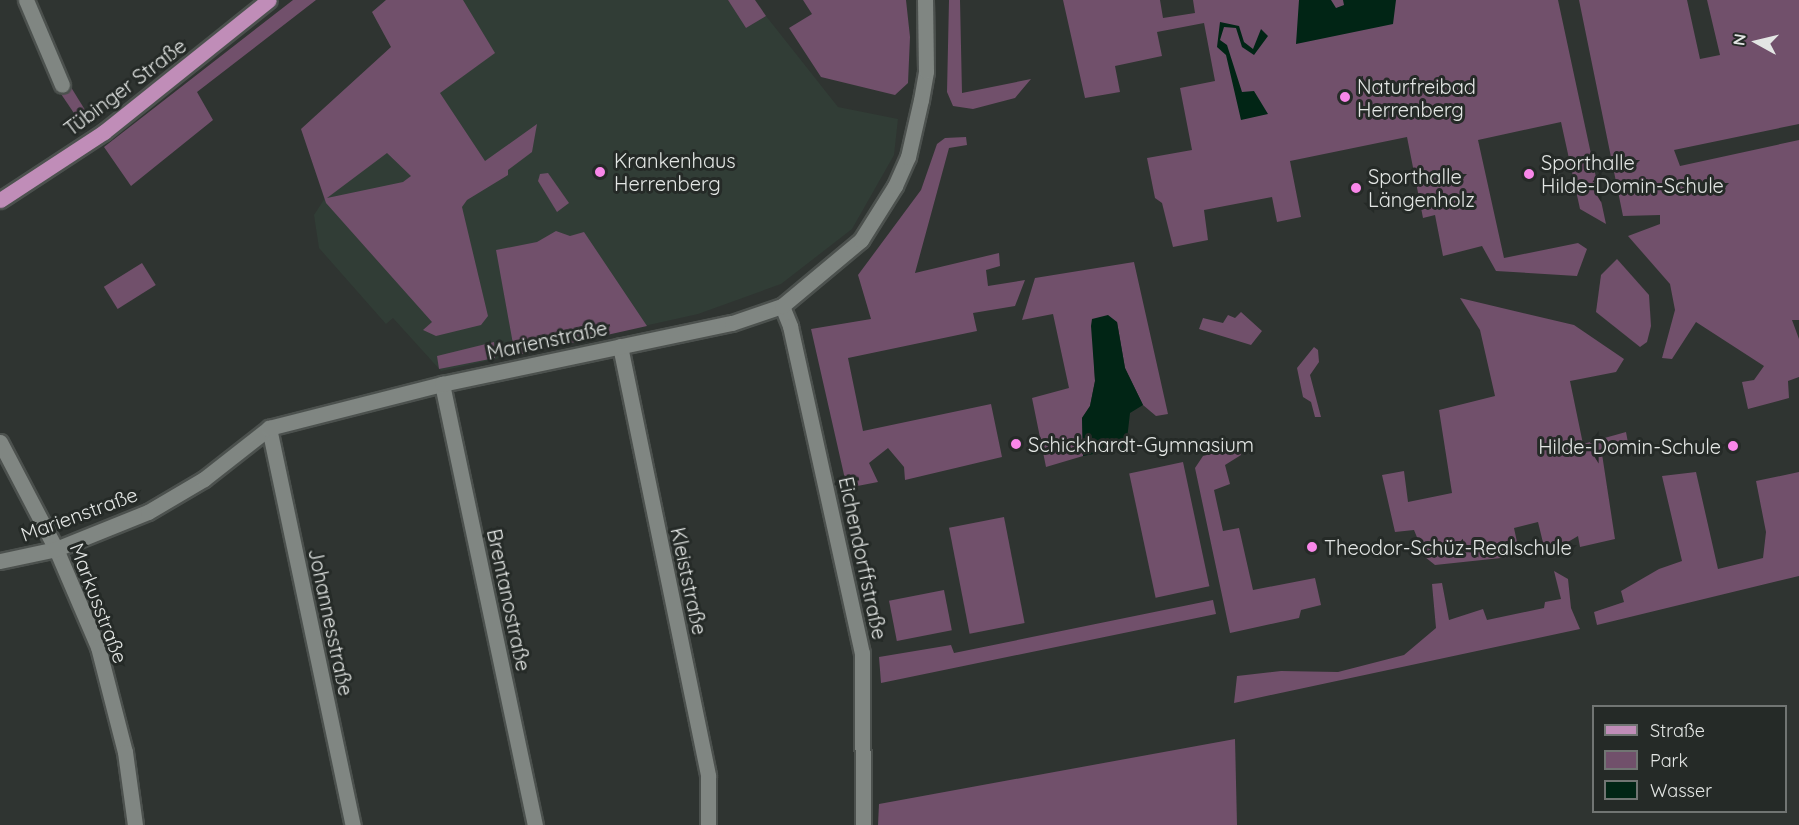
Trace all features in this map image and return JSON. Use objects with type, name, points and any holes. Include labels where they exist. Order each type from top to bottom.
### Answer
[{"type":"main road","name":"Tübinger Straße","points":[[0,200],[112,125],[269,0]]},
{"type":"street","points":[[26,0],[62,85]]},
{"type":"street","name":"Marienstraße","points":[[0,561],[56,549],[148,512],[204,479],[269,428],[442,384],[741,321],[782,306],[861,240],[895,186],[908,157],[921,100],[926,60],[925,0]]},
{"type":"street","name":"Eichendorffstraße","points":[[782,306],[790,326],[862,653],[863,825]]},
{"type":"street","name":"Kleiststraße","points":[[620,346],[708,776],[708,825]]},
{"type":"street","name":"Brentanostraße","points":[[442,384],[535,825]]},
{"type":"street","name":"Johannesstraße","points":[[269,428],[353,825]]},
{"type":"street","name":"Markusstraße","points":[[0,442],[56,549],[98,647],[124,752],[135,825]]},
{"type":"shaded area","name":"Krankenhaus Herrenberg","points":[[386,0],[728,0],[746,28],[766,16],[838,107],[898,119],[894,155],[852,229],[781,284],[698,314],[441,371],[393,318],[386,324],[319,248],[314,215],[325,198],[301,129],[391,47],[372,12]]},
{"type":"green space","points":[[293,0],[316,0],[197,92],[213,120],[131,186],[104,147]]},
{"type":"green space","points":[[386,0],[463,0],[495,53],[440,93],[485,161],[537,124],[532,152],[508,170],[508,175],[467,200],[462,207],[488,316],[481,325],[436,336],[423,330],[432,322],[326,203],[301,129],[391,47],[372,12]],"holes":[[[387,153],[411,176],[403,182],[327,198]]]},
{"type":"green space","points":[[728,0],[755,0],[766,16],[746,28]]},
{"type":"green space","points":[[803,0],[906,0],[910,37],[908,83],[895,95],[821,77],[789,28],[812,14]]},
{"type":"green space","points":[[949,0],[960,0],[962,93],[1031,79],[1015,98],[973,109],[953,106],[947,92]]},
{"type":"green space","name":"Naturfreibad Herrenberg","points":[[1063,0],[1160,0],[1163,18],[1195,13],[1193,0],[1558,0],[1606,224],[1580,209],[1561,122],[1478,140],[1504,258],[1578,243],[1587,249],[1577,276],[1496,271],[1482,246],[1443,256],[1435,215],[1423,218],[1407,137],[1290,161],[1301,217],[1277,222],[1272,197],[1204,210],[1208,240],[1173,247],[1162,203],[1155,198],[1147,158],[1192,150],[1180,88],[1215,81],[1204,23],[1157,32],[1162,56],[1115,66],[1120,92],[1085,98]]},
{"type":"green space","points":[[1579,0],[1687,0],[1700,59],[1720,55],[1707,0],[1799,0],[1799,124],[1674,150],[1680,166],[1799,140],[1799,320],[1792,320],[1799,339],[1799,377],[1788,381],[1789,398],[1748,409],[1742,382],[1754,380],[1764,366],[1696,322],[1672,359],[1662,358],[1675,310],[1670,284],[1628,236],[1660,224],[1660,215],[1623,216]]},
{"type":"green space","points":[[69,84],[90,118],[82,125],[59,91]]},
{"type":"green space","points":[[966,137],[967,145],[949,148],[915,273],[999,253],[1000,266],[986,270],[988,286],[1025,280],[1015,306],[973,313],[977,331],[848,358],[863,431],[991,404],[1002,457],[905,480],[904,467],[888,448],[869,463],[878,482],[847,488],[811,329],[871,319],[858,275],[921,190],[937,144],[945,138]]},
{"type":"green space","points":[[548,173],[569,203],[557,212],[538,181],[540,174]]},
{"type":"green space","points":[[556,231],[570,236],[584,232],[647,326],[522,354],[513,344],[496,250],[537,242]]},
{"type":"green space","points":[[1617,259],[1649,295],[1651,326],[1647,342],[1640,347],[1596,312],[1601,275]]},
{"type":"green space","points":[[1134,262],[1168,414],[1156,416],[1143,405],[1125,368],[1117,322],[1092,319],[1095,381],[1090,406],[1082,418],[1083,456],[1046,467],[1032,398],[1069,388],[1053,314],[1022,320],[1035,278]]},
{"type":"green space","points":[[142,263],[156,285],[118,309],[104,287]]},
{"type":"green space","points":[[1460,298],[1574,325],[1624,359],[1616,372],[1570,381],[1583,444],[1626,432],[1629,448],[1602,454],[1615,539],[1580,547],[1578,536],[1546,555],[1538,522],[1514,528],[1520,556],[1435,565],[1425,557],[1414,530],[1395,532],[1382,475],[1404,471],[1408,502],[1452,493],[1439,410],[1495,396],[1480,330]]},
{"type":"green space","points":[[1241,312],[1262,331],[1251,345],[1199,329],[1203,318],[1223,323],[1228,315],[1235,318]]},
{"type":"green space","points":[[494,342],[495,358],[439,369],[437,356]]},
{"type":"green space","points":[[1314,347],[1318,350],[1319,362],[1310,375],[1321,417],[1315,417],[1311,402],[1303,397],[1297,368]]},
{"type":"green space","points":[[1238,447],[1241,455],[1225,465],[1230,484],[1214,490],[1223,531],[1239,528],[1253,590],[1315,578],[1321,605],[1301,610],[1299,618],[1230,633],[1195,468],[1203,456]]},
{"type":"green space","points":[[1183,462],[1209,586],[1156,598],[1129,473]]},
{"type":"green space","points":[[1696,472],[1718,569],[1763,558],[1766,532],[1756,481],[1799,472],[1799,576],[1597,625],[1594,612],[1624,602],[1621,591],[1659,569],[1682,561],[1662,476]]},
{"type":"green space","points":[[1004,517],[1025,623],[970,634],[949,528]]},
{"type":"green space","points":[[1554,571],[1568,579],[1571,608],[1580,629],[1234,703],[1237,676],[1281,671],[1338,672],[1404,655],[1436,628],[1432,584],[1442,583],[1449,620],[1483,609],[1487,620],[1544,608],[1545,602],[1561,599]]},
{"type":"green space","points":[[944,590],[952,630],[897,641],[889,601]]},
{"type":"green space","points":[[1213,600],[1216,614],[881,683],[879,657],[951,645],[954,653]]},
{"type":"green space","points":[[1235,739],[1237,825],[878,825],[879,804]]},
{"type":"water","points":[[1299,0],[1331,0],[1336,8],[1344,5],[1343,0],[1396,0],[1393,24],[1296,44]]},
{"type":"water","points":[[1220,22],[1239,26],[1244,42],[1253,49],[1261,29],[1268,36],[1254,55],[1242,47],[1236,28],[1224,27],[1220,40],[1227,45],[1242,92],[1254,91],[1268,114],[1241,120],[1226,55],[1217,47]]},
{"type":"water","points":[[1108,315],[1117,322],[1125,368],[1143,405],[1130,413],[1126,448],[1083,456],[1082,418],[1090,406],[1095,381],[1092,319]]},
{"type":"place","name":"Naturfreibad Herrenberg","points":[[1345,97]]},
{"type":"place","name":"Krankenhaus Herrenberg","points":[[600,172]]},
{"type":"place","name":"Sporthalle Hilde-Domin-Schule","points":[[1529,174]]},
{"type":"place","name":"Sporthalle Längenholz","points":[[1356,188]]},
{"type":"place","name":"Schickhardt-Gymnasium","points":[[1016,444]]},
{"type":"place","name":"Hilde-Domin-Schule","points":[[1733,446]]},
{"type":"place","name":"Theodor-Schüz-Realschule","points":[[1312,547]]}]
